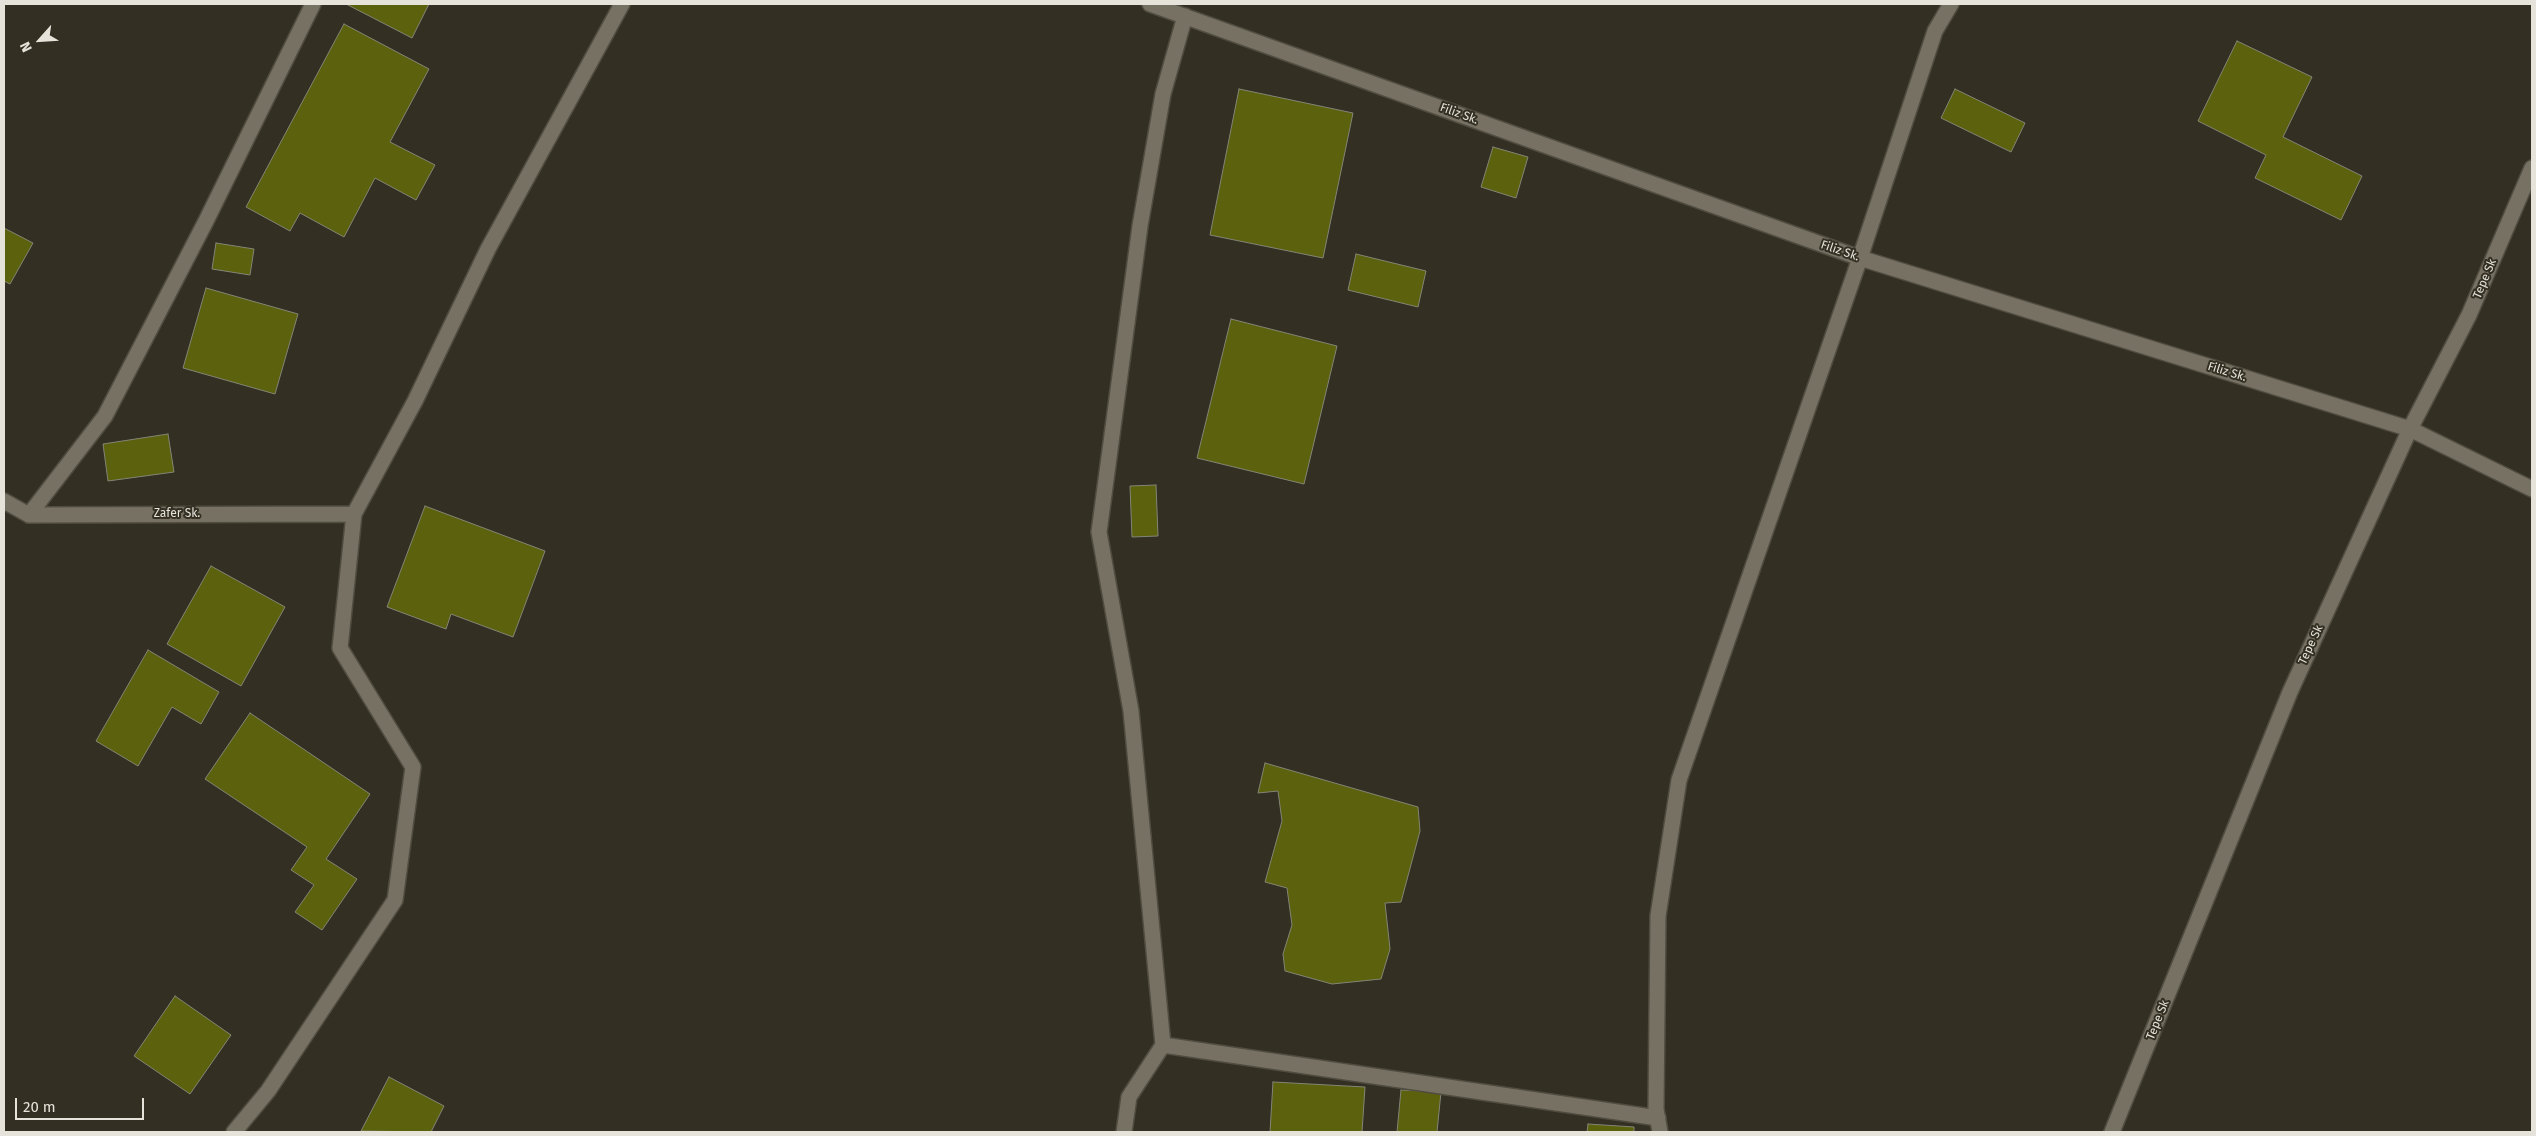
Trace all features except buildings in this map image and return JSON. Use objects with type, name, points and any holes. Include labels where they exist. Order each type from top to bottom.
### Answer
[{"type":"street","points":[[29,515],[105,416],[210,213],[314,4]]},
{"type":"street","points":[[234,1132],[268,1091],[396,900],[413,767],[340,648],[354,514],[415,401],[488,249],[622,4]]},
{"type":"street","name":"Filiz Sk.","points":[[1150,4],[1860,258],[2410,429],[2532,489]]},
{"type":"street","points":[[1163,1045],[1659,1125],[1658,916],[1679,780],[1860,258],[1935,31],[1951,4]]},
{"type":"street","points":[[1124,1132],[1129,1097],[1163,1045],[1131,711],[1099,532],[1140,226],[1163,94],[1185,16]]},
{"type":"street","name":"Tepe Sk","points":[[2112,1132],[2290,692],[2410,429],[2470,315],[2532,168]]},
{"type":"street","name":"Zafer Sk.","points":[[4,501],[29,515],[354,514]]}]
